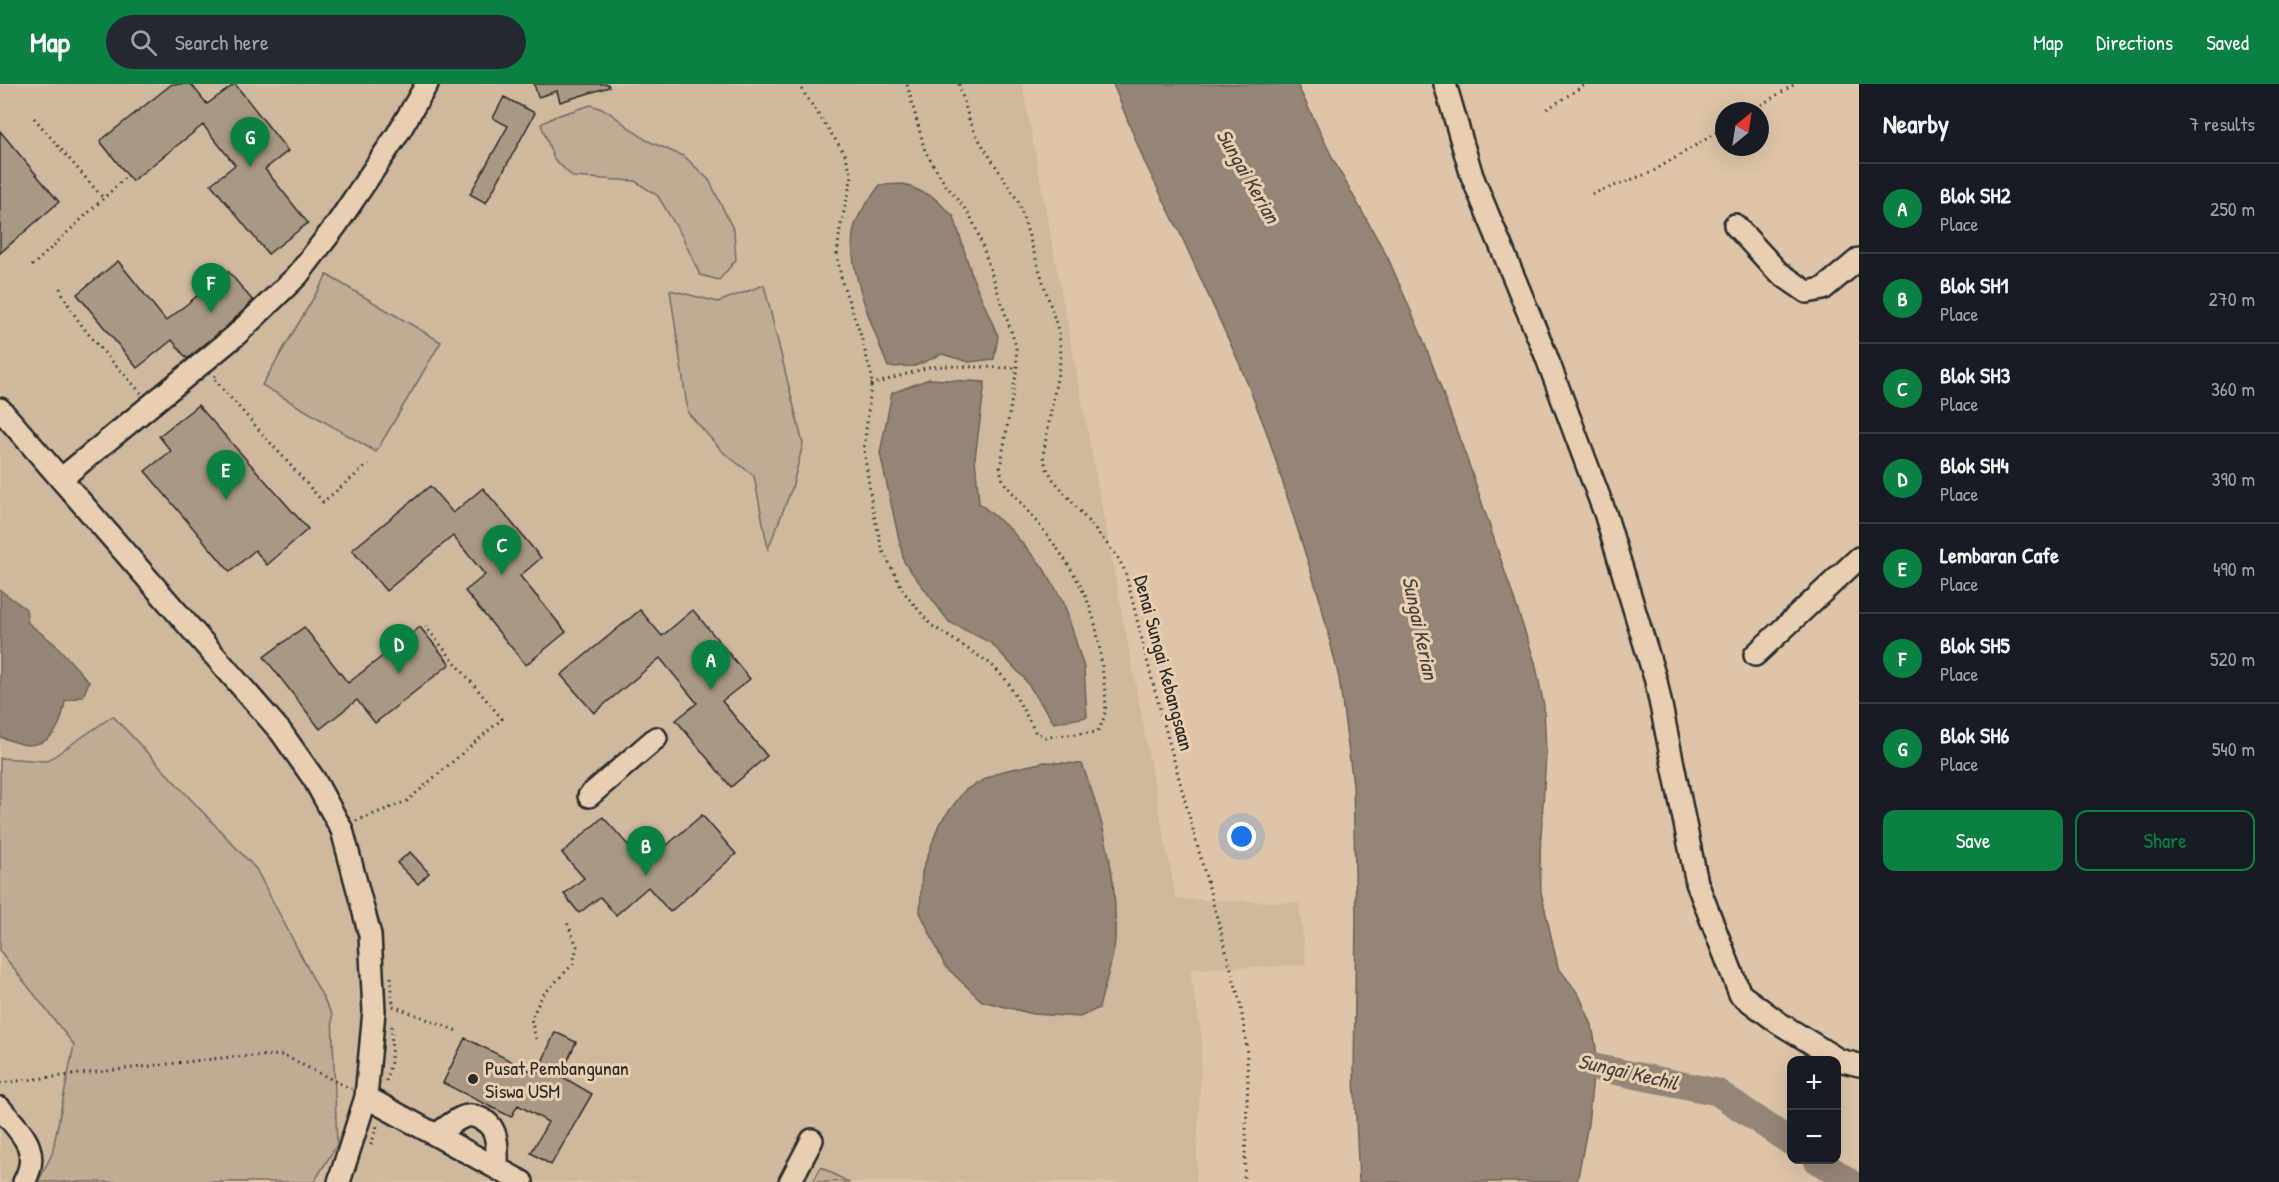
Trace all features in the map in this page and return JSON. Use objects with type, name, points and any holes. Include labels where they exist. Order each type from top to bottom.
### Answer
[{"type":"street","points":[[62,478],[235,336],[297,276],[338,224],[397,135],[427,84]]},
{"type":"street","points":[[1445,84],[1472,176],[1545,353],[1605,513],[1656,681],[1697,883],[1740,994],[1779,1023],[1839,1060],[1859,1065]]},
{"type":"street","points":[[1735,225],[1778,272],[1808,292],[1823,289],[1859,260]]},
{"type":"street","points":[[0,409],[281,732],[314,778],[342,830],[370,935],[374,1011],[366,1097],[339,1182]]},
{"type":"street","points":[[1755,655],[1859,558]]},
{"type":"street","points":[[589,796],[656,738]]},
{"type":"street","points":[[366,1097],[522,1182]]},
{"type":"street","points":[[0,1108],[30,1148],[32,1167],[24,1182]]},
{"type":"street","points":[[437,1134],[462,1117],[472,1115],[483,1119],[491,1126],[496,1139],[497,1168]]},
{"type":"street","points":[[790,1182],[812,1140]]},
{"type":"path","points":[[798,84],[844,154],[852,176],[840,229],[837,255],[842,282],[861,336],[872,377],[864,449],[872,506],[882,549],[904,592],[931,625],[992,664],[1007,681],[1036,733],[1046,737],[1097,732],[1104,722],[1107,706],[1097,631],[1084,594],[1061,553],[1004,482],[1000,469],[1017,368],[1016,346],[970,215],[945,184],[925,151],[907,84]]},
{"type":"path","name":"Denai Sungai Kebangsaan","points":[[959,84],[976,135],[1018,201],[1059,333],[1061,356],[1043,454],[1046,467],[1053,479],[1118,556],[1125,571],[1151,676],[1240,1002],[1246,1041],[1248,1080],[1244,1182]]},
{"type":"path","points":[[1546,109],[1586,84]]},
{"type":"path","points":[[1766,102],[1795,84]]},
{"type":"path","points":[[34,118],[103,198]]},
{"type":"path","points":[[1592,194],[1652,172],[1715,134]]},
{"type":"path","points":[[32,266],[125,178]]},
{"type":"path","points":[[60,288],[66,303],[78,321],[148,400]]},
{"type":"path","points":[[871,385],[929,367],[1017,368]]},
{"type":"path","points":[[222,371],[213,378],[323,502],[370,463]]},
{"type":"path","points":[[351,823],[407,801],[502,719],[425,626]]},
{"type":"path","points":[[536,1039],[531,1019],[542,996],[573,964],[577,946],[566,920]]},
{"type":"path","points":[[393,1006],[457,1031]]},
{"type":"path","points":[[0,1083],[230,1057],[283,1055],[366,1097]]},
{"type":"shaded area","points":[[0,84],[1022,84],[1176,899],[1299,903],[1306,965],[1190,969],[1202,1038],[1196,1182],[0,1182]]},
{"type":"shaded area","points":[[591,105],[607,111],[646,140],[685,157],[709,180],[734,231],[736,260],[719,280],[700,275],[682,236],[658,196],[635,181],[573,177],[554,159],[541,124],[556,116]]},
{"type":"shaded area","points":[[327,275],[441,342],[376,452],[262,385]]},
{"type":"shaded area","points":[[764,285],[803,444],[792,488],[768,549],[754,476],[724,453],[688,413],[670,290],[718,302]]},
{"type":"shaded area","points":[[113,716],[256,869],[332,1015],[337,1145],[314,1182],[38,1182],[52,1154],[74,1045],[0,951],[0,758],[47,761]]},
{"type":"shaded area","points":[[821,1167],[848,1182],[813,1182]]},
{"type":"water","name":"Sungai Kerian","points":[[1113,84],[1297,84],[1334,161],[1388,258],[1423,339],[1472,473],[1535,662],[1544,706],[1546,754],[1540,853],[1541,892],[1558,967],[1579,995],[1592,1025],[1596,1048],[1588,1124],[1577,1182],[1359,1182],[1354,1076],[1356,915],[1353,784],[1339,678],[1320,600],[1267,433],[1240,365],[1180,233],[1144,161]]},
{"type":"water","points":[[904,184],[933,197],[954,217],[972,276],[998,336],[994,359],[969,362],[942,354],[915,366],[888,367],[857,279],[852,244],[858,218],[880,185]]},
{"type":"water","points":[[929,379],[985,382],[975,458],[979,503],[1010,529],[1042,566],[1064,603],[1084,668],[1087,717],[1054,723],[1024,678],[991,643],[949,622],[904,562],[880,453],[892,393]]},
{"type":"water","points":[[0,590],[26,609],[28,623],[55,644],[89,682],[83,696],[65,701],[56,731],[45,741],[37,744],[25,745],[0,737]]},
{"type":"water","points":[[1045,762],[1082,764],[1103,828],[1112,872],[1115,940],[1112,957],[1099,1008],[1080,1017],[1033,1014],[982,1001],[945,966],[920,912],[922,872],[939,824],[965,790],[999,772]]},
{"type":"building","points":[[172,84],[191,84],[207,104],[235,84],[288,151],[265,169],[308,223],[268,254],[211,184],[235,165],[203,125],[132,181],[100,141]]},
{"type":"building","points":[[534,84],[608,84],[609,87],[560,102],[557,91],[538,97]]},
{"type":"building","points":[[504,97],[535,113],[486,203],[470,194],[508,126],[493,118]]},
{"type":"building","points":[[0,131],[59,202],[0,253]]},
{"type":"building","points":[[118,261],[166,321],[228,271],[253,301],[187,359],[172,340],[137,368],[77,294]]},
{"type":"building","points":[[198,405],[308,529],[267,565],[255,550],[230,572],[145,471],[171,451],[159,436]]},
{"type":"building","points":[[430,486],[453,513],[483,488],[541,558],[520,576],[566,632],[526,665],[465,591],[485,575],[453,536],[386,591],[352,550]]},
{"type":"building","points":[[640,610],[662,636],[693,610],[750,679],[722,701],[767,756],[731,787],[676,720],[697,703],[660,658],[594,713],[561,675]]},
{"type":"building","points":[[304,627],[348,683],[420,627],[450,664],[375,723],[357,700],[320,729],[264,657]]},
{"type":"building","points":[[702,815],[736,854],[670,912],[648,887],[616,915],[600,897],[579,913],[564,894],[584,878],[562,853],[603,817],[645,864]]},
{"type":"building","points":[[410,852],[429,873],[418,884],[397,863]]},
{"type":"building","points":[[555,1032],[576,1042],[561,1076],[592,1094],[551,1165],[531,1153],[548,1122],[518,1105],[511,1117],[443,1083],[465,1038],[537,1074]]},
{"type":"waterway","name":"Sungai Kechil","points":[[1560,1056],[1594,1067],[1717,1092],[1787,1140]]},
{"type":"waterway","name":"Sungai Kechil","points":[[1823,1164],[1850,1182]]},
{"type":"place","name":"Blok SH6","points":[[250,167]]},
{"type":"place","name":"Blok SH5","points":[[211,313]]},
{"type":"place","name":"Lembaran Cafe","points":[[226,500]]},
{"type":"place","name":"Blok SH3","points":[[502,575]]},
{"type":"place","name":"Blok SH4","points":[[399,674]]},
{"type":"place","name":"Blok SH2","points":[[711,690]]},
{"type":"place","name":"Blok SH1","points":[[646,876]]},
{"type":"place","name":"Pusat Pembangunan Siswa USM","points":[[473,1079]]}]
